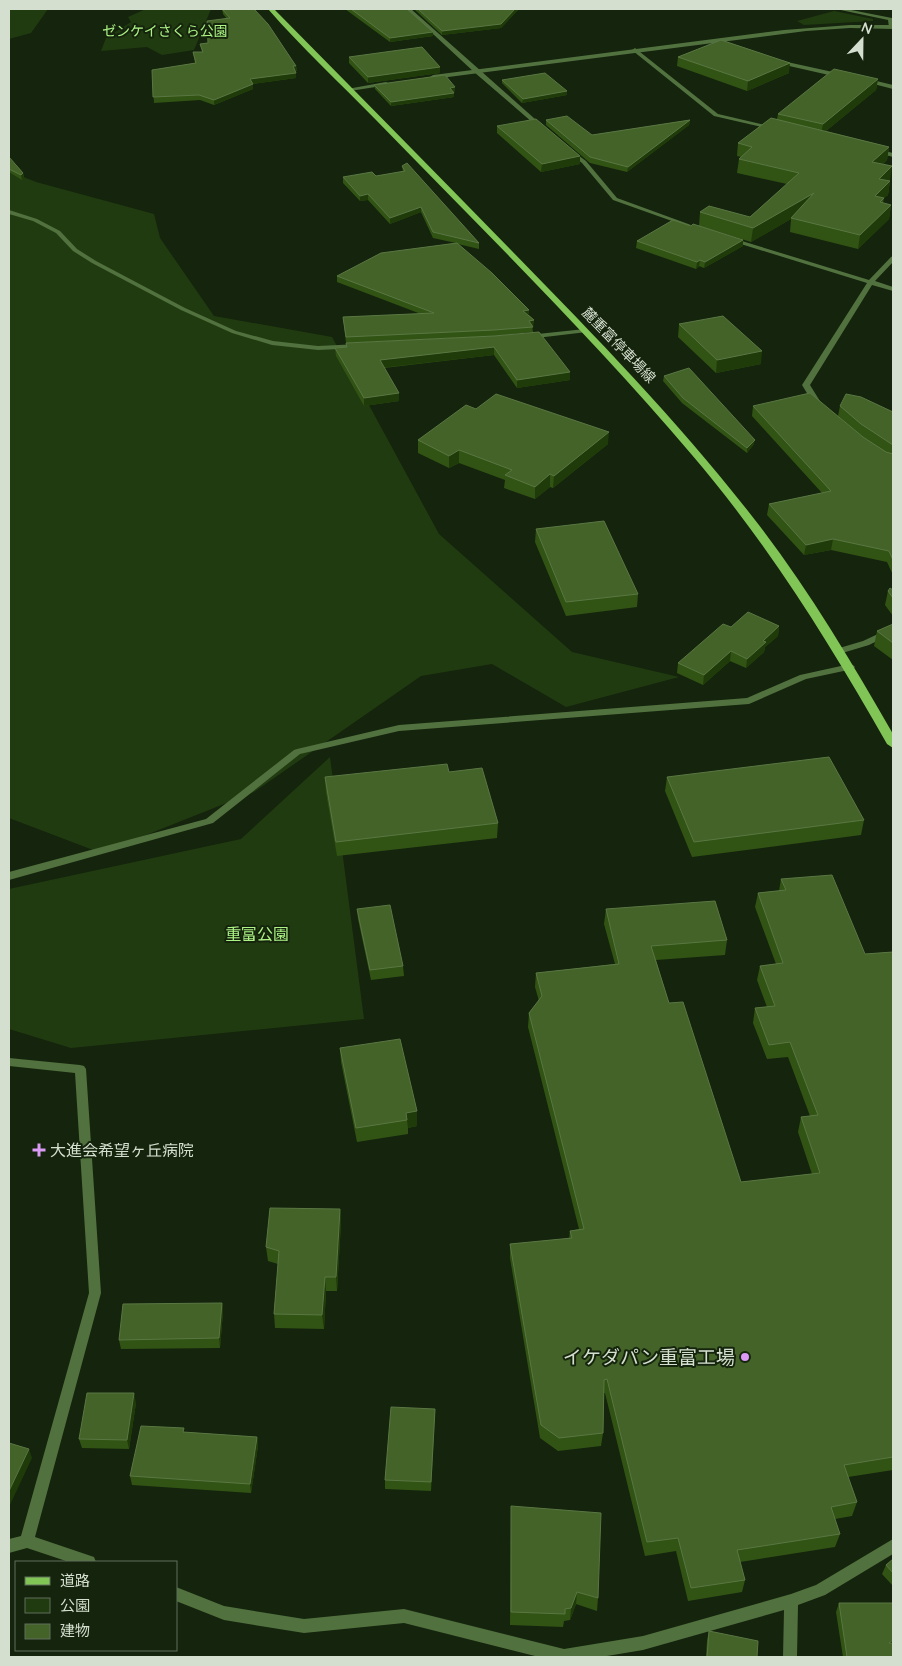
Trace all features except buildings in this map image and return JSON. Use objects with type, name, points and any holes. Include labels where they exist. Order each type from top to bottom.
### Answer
[{"type":"main road","name":"麓重富停車場線","points":[[271,9],[585,331],[688,442],[753,524],[801,592],[850,667],[893,744]]},
{"type":"street","points":[[408,9],[550,135]]},
{"type":"street","points":[[427,78],[728,39],[833,28],[892,27],[890,19],[839,9]]},
{"type":"street","points":[[728,39],[735,44]]},
{"type":"street","points":[[635,50],[716,115],[781,130]]},
{"type":"street","points":[[772,61],[847,77]]},
{"type":"street","points":[[856,79],[893,87]]},
{"type":"street","points":[[350,89],[389,84]]},
{"type":"street","points":[[564,146],[584,162],[615,199],[698,228]]},
{"type":"street","points":[[865,149],[893,155]]},
{"type":"street","points":[[9,212],[35,220],[58,232],[75,250],[94,262],[183,309],[234,332],[272,343],[318,348],[366,345]]},
{"type":"street","points":[[725,237],[893,289]]},
{"type":"street","points":[[827,414],[820,407],[806,385],[870,283],[893,258]]},
{"type":"street","points":[[521,338],[585,331]]},
{"type":"street","points":[[839,651],[866,643],[893,630]]},
{"type":"street","points":[[9,876],[209,821],[296,752],[399,728],[749,701],[803,676],[850,667]]},
{"type":"street","points":[[9,1062],[80,1069],[94,1294],[27,1541]]},
{"type":"street","points":[[9,1546],[27,1541],[86,1561]]},
{"type":"street","points":[[178,1595],[224,1613],[304,1626],[404,1616],[563,1656],[643,1643],[791,1601],[820,1590],[893,1546]]},
{"type":"street","points":[[790,1657],[791,1601]]},
{"type":"green space","points":[[9,9],[48,9],[31,33],[9,39]]},
{"type":"green space","name":"ゼンケイさくら公園","points":[[146,9],[211,9],[194,50],[162,55],[147,47],[101,51],[106,38],[131,22],[128,17]]},
{"type":"green space","points":[[834,11],[873,19],[873,21],[804,25],[797,21]]},
{"type":"green space","points":[[9,171],[36,182],[154,214],[160,238],[214,316],[332,337],[439,534],[572,652],[679,677],[566,707],[492,664],[421,676],[254,792],[101,853],[9,818]]},
{"type":"green space","name":"重富公園","points":[[330,757],[364,1019],[71,1048],[9,1029],[9,889],[241,839]]},
{"type":"place","name":"大進会希望ヶ丘病院","points":[[39,1150]]},
{"type":"place","name":"イケダパン重富工場","points":[[745,1357]]}]
